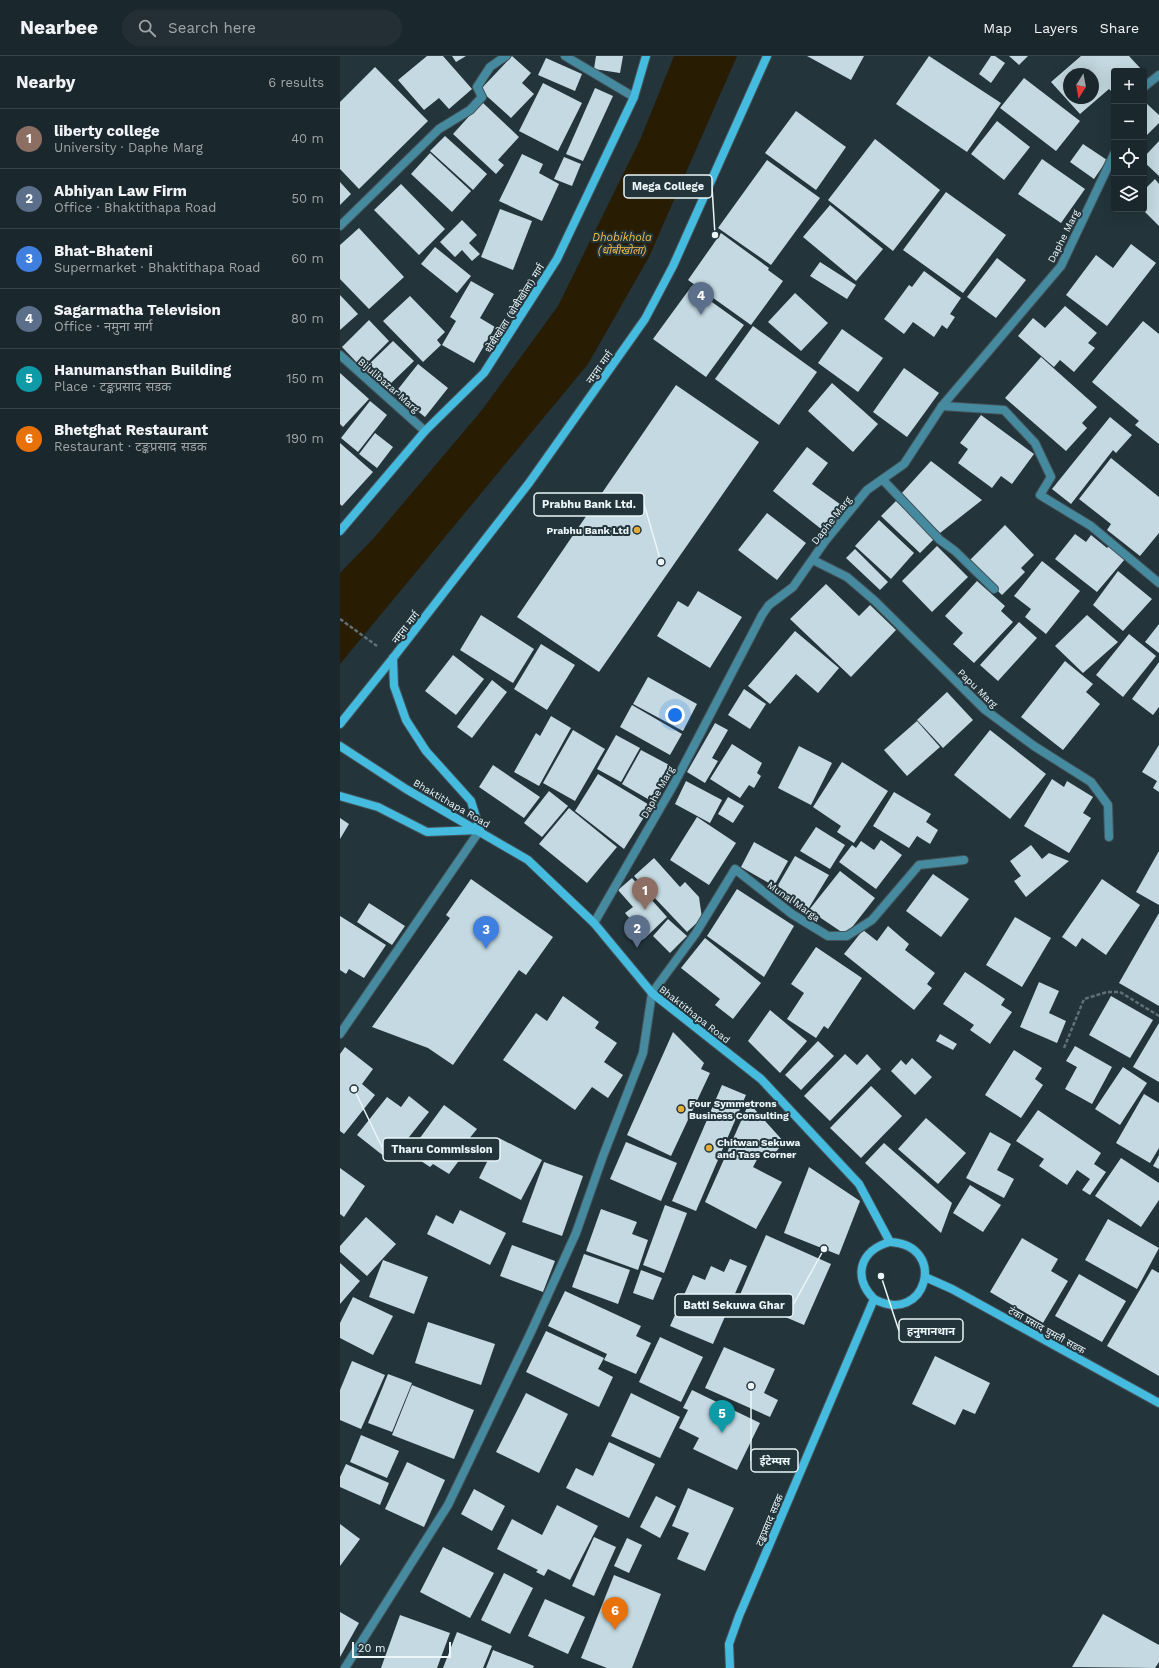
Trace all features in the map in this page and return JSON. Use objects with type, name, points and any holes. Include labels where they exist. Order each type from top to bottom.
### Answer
[{"type":"street","points":[[340,226],[439,129],[470,110],[482,97],[477,87],[490,67],[506,56]]},
{"type":"street","points":[[565,56],[634,97]]},
{"type":"street","name":"धोबीखोला (धोबीखोला) मार्ग","points":[[340,531],[425,431],[484,374],[557,259],[634,97],[646,56]]},
{"type":"street","name":"नमुना मार्ग","points":[[340,724],[528,483],[645,320],[673,266],[767,56]]},
{"type":"street","points":[[1147,85],[1159,75]]},
{"type":"street","name":"Daphe Marg","points":[[594,923],[674,784],[762,615],[769,606],[793,587],[826,540],[867,490],[904,464],[942,406],[1061,266],[1111,160]]},
{"type":"street","name":"Bijulibazar Marg","points":[[340,355],[425,431]]},
{"type":"street","points":[[942,406],[1004,410],[1035,443],[1051,477],[1040,495],[1091,526],[1159,583]]},
{"type":"street","points":[[883,480],[940,540],[956,551],[994,589]]},
{"type":"street","name":"Papu Marg","points":[[813,560],[847,577],[875,601],[984,709],[1034,746],[1091,782],[1108,805],[1109,837]]},
{"type":"street","points":[[393,658],[394,686],[406,720],[426,751],[471,801],[480,830]]},
{"type":"street","name":"Bhaktithapa Road","points":[[340,746],[406,788],[480,830],[528,860],[594,923],[652,993],[761,1079],[859,1184],[890,1242]]},
{"type":"street","points":[[340,796],[378,807],[428,832],[480,830]]},
{"type":"street","points":[[340,1034],[480,830]]},
{"type":"street","name":"Munal Marga","points":[[652,993],[696,933],[735,869],[792,914],[828,936],[847,936],[872,920],[919,865],[964,860]]},
{"type":"street","points":[[345,1668],[448,1505],[534,1325],[576,1232],[603,1156],[643,1053],[652,993]]},
{"type":"street","points":[[890,1242],[901,1243],[911,1248],[920,1256],[925,1266],[926,1277],[922,1288],[916,1296],[906,1303],[895,1306],[884,1305],[874,1299],[866,1291],[862,1283],[861,1271],[864,1261],[870,1251],[879,1245],[890,1242]]},
{"type":"street","name":"टंका प्रसाद घुमती सडक","points":[[926,1277],[959,1293],[1159,1403]]},
{"type":"street","name":"टङ्कप्रसाद सडक","points":[[730,1668],[729,1644],[874,1299]]},
{"type":"path","points":[[340,619],[393,658]]},
{"type":"path","points":[[1064,1048],[1084,999],[1107,992],[1120,992],[1159,1016]]},
{"type":"water","name":"Dhobikhola (धोबीखोला)","points":[[674,56],[737,56],[649,257],[588,364],[340,664],[340,573],[373,539],[482,410],[558,306],[640,140]]},
{"type":"building","points":[[427,56],[443,56],[472,89],[449,109],[439,98],[424,110],[398,80]]},
{"type":"building","points":[[452,56],[466,56],[456,62]]},
{"type":"building","points":[[512,56],[531,73],[522,83],[534,94],[511,118],[480,90]]},
{"type":"building","points":[[596,56],[623,56],[620,73],[594,69]]},
{"type":"building","points":[[807,56],[864,56],[851,80]]},
{"type":"building","points":[[929,56],[1001,103],[967,152],[896,104]]},
{"type":"building","points":[[991,56],[995,56],[1005,63],[991,83],[979,74]]},
{"type":"building","points":[[1009,56],[1028,56],[1019,65]]},
{"type":"building","points":[[1081,56],[1129,56],[1140,68],[1111,68],[1111,91],[1109,89],[1099,98],[1099,68],[1067,68]]},
{"type":"building","points":[[546,58],[582,74],[575,91],[538,75]]},
{"type":"building","points":[[375,67],[428,121],[359,189],[340,169],[340,102]]},
{"type":"building","points":[[1063,72],[1063,95],[1051,82]]},
{"type":"building","points":[[1024,78],[1080,121],[1056,151],[1000,108]]},
{"type":"building","points":[[543,83],[582,103],[558,151],[519,131]]},
{"type":"building","points":[[595,88],[613,96],[583,161],[566,154]]},
{"type":"building","points":[[482,102],[519,137],[498,160],[504,165],[496,174],[453,134]]},
{"type":"building","points":[[1071,104],[1092,104],[1080,114]]},
{"type":"building","points":[[1147,104],[1159,115],[1159,123],[1147,135]]},
{"type":"building","points":[[796,111],[846,147],[816,190],[765,153]]},
{"type":"building","points":[[997,121],[1030,147],[1004,180],[971,154]]},
{"type":"building","points":[[445,136],[487,174],[473,190],[430,151]]},
{"type":"building","points":[[875,139],[940,190],[893,251],[828,200]]},
{"type":"building","points":[[1159,141],[1159,176],[1147,165],[1147,154]]},
{"type":"building","points":[[1083,144],[1107,160],[1094,179],[1070,162]]},
{"type":"building","points":[[430,153],[471,191],[452,212],[411,174]]},
{"type":"building","points":[[522,154],[543,164],[539,173],[559,184],[542,221],[499,201]]},
{"type":"building","points":[[564,157],[581,164],[572,186],[554,179]]},
{"type":"building","points":[[1042,159],[1085,189],[1061,223],[1018,194]]},
{"type":"building","points":[[767,160],[820,198],[771,265],[718,228]]},
{"type":"building","points":[[1155,179],[1159,184],[1159,226],[1145,212],[1147,212],[1147,187]]},
{"type":"building","points":[[340,182],[351,194],[340,205]]},
{"type":"building","points":[[401,184],[445,229],[419,255],[374,210]]},
{"type":"building","points":[[946,192],[1006,235],[963,293],[903,250]]},
{"type":"building","points":[[830,205],[883,249],[856,281],[803,237]]},
{"type":"building","points":[[500,209],[532,221],[513,270],[481,257]]},
{"type":"building","points":[[462,220],[477,235],[469,243],[480,254],[472,261],[462,250],[455,257],[440,242]]},
{"type":"building","points":[[359,228],[404,277],[369,309],[340,279],[340,245]]},
{"type":"building","points":[[721,233],[769,268],[768,270],[783,281],[751,325],[688,280]]},
{"type":"building","points":[[1131,244],[1156,263],[1107,326],[1066,295],[1096,255],[1113,268]]},
{"type":"building","points":[[435,247],[471,276],[457,293],[421,264]]},
{"type":"building","points":[[997,258],[1026,280],[996,318],[967,297]]},
{"type":"building","points":[[820,262],[856,285],[847,299],[810,276]]},
{"type":"building","points":[[924,271],[961,298],[950,314],[955,317],[947,329],[942,325],[934,337],[913,322],[904,334],[884,319],[909,285],[912,287]]},
{"type":"building","points":[[471,281],[494,294],[480,318],[495,327],[474,363],[442,345],[456,321],[450,317]]},
{"type":"building","points":[[691,287],[744,325],[706,377],[653,339]]},
{"type":"building","points":[[795,293],[828,323],[801,351],[768,322]]},
{"type":"building","points":[[340,295],[358,314],[340,330]]},
{"type":"building","points":[[410,296],[445,332],[437,340],[441,345],[423,362],[383,321]]},
{"type":"building","points":[[1065,306],[1097,333],[1088,343],[1095,348],[1074,372],[1060,360],[1054,367],[1018,336],[1033,318],[1045,328]]},
{"type":"building","points":[[369,320],[389,341],[362,368],[342,347]]},
{"type":"building","points":[[1143,321],[1159,334],[1159,444],[1135,425],[1139,421],[1092,382]]},
{"type":"building","points":[[753,326],[817,372],[779,425],[715,379]]},
{"type":"building","points":[[842,329],[883,358],[858,392],[818,363]]},
{"type":"building","points":[[393,341],[414,361],[386,388],[365,368]]},
{"type":"building","points":[[1041,357],[1097,407],[1082,423],[1087,428],[1066,451],[1005,398]]},
{"type":"building","points":[[418,364],[448,388],[425,417],[395,393]]},
{"type":"building","points":[[904,368],[939,393],[907,437],[873,412]]},
{"type":"building","points":[[340,373],[369,399],[343,427],[340,424]]},
{"type":"building","points":[[832,383],[878,424],[853,452],[808,411]]},
{"type":"building","name":"Prabhu Bank Ltd","points":[[676,385],[759,442],[599,672],[517,617]]},
{"type":"building","points":[[370,401],[387,415],[358,452],[341,438]]},
{"type":"building","points":[[981,415],[1034,454],[1012,484],[1001,476],[992,488],[958,463],[968,449],[960,443]]},
{"type":"building","points":[[1110,417],[1132,435],[1116,453],[1113,450],[1071,504],[1052,489]]},
{"type":"building","points":[[375,433],[393,447],[377,468],[359,454]]},
{"type":"building","points":[[340,443],[373,472],[342,506],[340,504]]},
{"type":"building","points":[[807,447],[828,463],[812,484],[844,507],[825,532],[773,491]]},
{"type":"building","points":[[1111,458],[1159,497],[1159,533],[1140,556],[1107,530],[1111,524],[1079,499]]},
{"type":"building","points":[[931,461],[982,500],[940,533],[901,494]]},
{"type":"building","points":[[896,501],[935,538],[920,553],[881,516]]},
{"type":"building","points":[[767,513],[806,543],[777,580],[738,550]]},
{"type":"building","points":[[879,520],[914,553],[891,579],[855,546]]},
{"type":"building","points":[[1005,525],[1034,555],[1021,568],[1025,572],[1002,595],[968,562]]},
{"type":"building","points":[[1075,534],[1086,542],[1091,535],[1107,548],[1109,546],[1125,559],[1097,592],[1055,559]]},
{"type":"building","points":[[937,546],[968,577],[932,612],[902,581]]},
{"type":"building","points":[[855,549],[888,582],[880,590],[846,558]]},
{"type":"building","points":[[1042,561],[1080,591],[1046,634],[1025,617],[1031,609],[1014,596]]},
{"type":"building","points":[[1118,571],[1152,599],[1123,631],[1093,605]]},
{"type":"building","points":[[977,581],[1005,606],[1001,611],[1013,622],[974,663],[953,644],[963,633],[945,616]]},
{"type":"building","points":[[826,584],[859,616],[870,605],[896,630],[851,677],[790,619]]},
{"type":"building","points":[[698,591],[742,617],[710,668],[657,636],[678,601],[688,607]]},
{"type":"building","points":[[481,615],[534,649],[513,683],[460,650]]},
{"type":"building","points":[[1087,615],[1118,642],[1083,673],[1055,646]]},
{"type":"building","points":[[1019,622],[1037,638],[998,681],[980,665]]},
{"type":"building","points":[[1159,624],[1159,653],[1145,642]]},
{"type":"building","points":[[795,631],[839,668],[818,693],[796,674],[770,704],[748,686]]},
{"type":"building","points":[[1129,634],[1156,656],[1123,697],[1096,675]]},
{"type":"building","points":[[541,644],[575,665],[547,710],[514,689]]},
{"type":"building","points":[[453,655],[484,679],[456,715],[425,691]]},
{"type":"building","points":[[1065,661],[1093,684],[1086,692],[1100,704],[1063,750],[1021,717]]},
{"type":"building","points":[[1159,662],[1159,707],[1153,715],[1132,699]]},
{"type":"building","points":[[648,677],[697,704],[683,731],[633,704]]},
{"type":"building","points":[[492,680],[507,692],[472,738],[457,727]]},
{"type":"building","points":[[744,689],[766,704],[750,729],[728,715]]},
{"type":"building","points":[[947,692],[973,720],[943,748],[917,720]]},
{"type":"building","points":[[632,705],[682,734],[670,755],[620,727]]},
{"type":"building","points":[[551,716],[571,728],[539,786],[514,772],[536,733],[540,736]]},
{"type":"building","points":[[917,721],[940,747],[907,776],[884,750]]},
{"type":"building","points":[[715,723],[728,730],[712,758],[718,761],[705,783],[687,772]]},
{"type":"building","points":[[573,730],[605,749],[575,801],[543,783]]},
{"type":"building","points":[[990,730],[1046,774],[1010,819],[954,775]]},
{"type":"building","points":[[616,735],[640,748],[621,782],[597,769]]},
{"type":"building","points":[[732,744],[762,763],[757,773],[761,776],[754,788],[749,785],[740,798],[710,779]]},
{"type":"building","points":[[1159,745],[1159,792],[1153,788],[1157,781],[1142,772]]},
{"type":"building","points":[[799,746],[832,763],[811,805],[778,788]]},
{"type":"building","points":[[641,750],[673,767],[653,802],[622,784]]},
{"type":"building","points":[[842,762],[888,791],[854,843],[837,832],[841,826],[813,807]]},
{"type":"building","points":[[493,765],[540,797],[524,818],[479,787]]},
{"type":"building","points":[[598,774],[651,806],[624,849],[575,811]]},
{"type":"building","points":[[1052,779],[1064,787],[1067,781],[1093,797],[1083,813],[1091,818],[1069,853],[1024,826]]},
{"type":"building","points":[[686,781],[722,800],[710,823],[675,804]]},
{"type":"building","points":[[549,791],[568,806],[542,837],[524,823]]},
{"type":"building","points":[[894,792],[931,814],[926,822],[938,830],[930,844],[917,836],[909,848],[873,826]]},
{"type":"building","points":[[728,797],[744,806],[733,823],[718,814]]},
{"type":"building","points":[[569,808],[617,847],[587,883],[539,844]]},
{"type":"building","points":[[697,817],[736,843],[709,885],[670,860]]},
{"type":"building","points":[[340,818],[349,824],[340,839]]},
{"type":"building","points":[[816,827],[845,845],[830,869],[800,851]]},
{"type":"building","points":[[881,840],[902,855],[876,889],[839,862],[852,845],[856,848],[861,841],[874,850]]},
{"type":"building","points":[[754,842],[788,861],[774,886],[741,867]]},
{"type":"building","points":[[1031,845],[1042,859],[1049,853],[1069,861],[1026,897],[1014,881],[1021,876],[1010,861]]},
{"type":"building","points":[[1159,851],[1159,905],[1136,892]]},
{"type":"building","points":[[795,856],[829,875],[807,911],[774,892]]},
{"type":"building","points":[[654,858],[680,887],[685,882],[699,897],[702,918],[687,932],[634,876]]},
{"type":"building","points":[[840,871],[875,898],[846,935],[809,910]]},
{"type":"building","points":[[933,874],[969,899],[941,937],[906,911]]},
{"type":"building","points":[[632,878],[667,917],[646,937],[625,913],[633,907],[618,890]]},
{"type":"building","points":[[471,879],[553,937],[526,975],[519,970],[453,1065],[428,1048],[372,1027],[450,918],[446,915]]},
{"type":"building","points":[[1102,879],[1140,905],[1106,955],[1082,938],[1076,947],[1062,937]]},
{"type":"building","points":[[737,889],[794,926],[764,977],[707,936]]},
{"type":"building","points":[[369,903],[405,926],[392,945],[357,922]]},
{"type":"building","points":[[1159,913],[1159,1006],[1119,983]]},
{"type":"building","points":[[340,916],[386,945],[364,978],[349,969],[346,974],[340,970]]},
{"type":"building","points":[[1015,917],[1051,938],[1022,987],[986,965]]},
{"type":"building","points":[[668,919],[687,936],[670,953],[653,936]]},
{"type":"building","points":[[888,926],[909,944],[905,950],[935,973],[927,984],[932,988],[914,1010],[844,954],[863,930],[877,941]]},
{"type":"building","points":[[705,938],[761,983],[733,1019],[715,1005],[720,999],[681,968]]},
{"type":"building","points":[[816,947],[862,978],[828,1029],[824,1026],[816,1038],[787,1019],[804,993],[791,984]]},
{"type":"building","points":[[965,972],[1005,999],[1001,1005],[1012,1012],[990,1044],[970,1030],[974,1025],[943,1004]]},
{"type":"building","points":[[1039,982],[1059,991],[1049,1013],[1066,1021],[1057,1043],[1020,1027]]},
{"type":"building","points":[[563,996],[599,1022],[595,1028],[617,1043],[604,1062],[623,1075],[608,1098],[592,1087],[575,1110],[503,1060],[536,1013],[547,1021]]},
{"type":"building","points":[[1111,996],[1153,1020],[1130,1058],[1089,1035]]},
{"type":"building","points":[[770,1010],[807,1041],[780,1073],[748,1041]]},
{"type":"building","points":[[1159,1023],[1159,1082],[1133,1067]]},
{"type":"building","points":[[673,1032],[704,1063],[701,1069],[710,1073],[671,1156],[627,1135]]},
{"type":"building","points":[[940,1034],[957,1044],[953,1050],[936,1041]]},
{"type":"building","points":[[818,1041],[834,1056],[801,1090],[785,1075]]},
{"type":"building","points":[[1075,1046],[1112,1067],[1092,1104],[1065,1089],[1077,1067],[1066,1061]]},
{"type":"building","points":[[345,1047],[373,1069],[362,1084],[375,1095],[344,1134],[340,1131],[340,1054]]},
{"type":"building","points":[[1014,1050],[1042,1068],[1035,1079],[1043,1085],[1021,1118],[985,1095]]},
{"type":"building","points":[[845,1054],[857,1065],[867,1054],[881,1069],[830,1121],[804,1096]]},
{"type":"building","points":[[912,1058],[932,1077],[915,1095],[891,1071],[901,1060],[906,1065]]},
{"type":"building","points":[[1123,1067],[1147,1083],[1120,1125],[1095,1109]]},
{"type":"building","name":"Chitwan Sekuwa and Tass Corner","points":[[722,1085],[746,1095],[696,1211],[672,1201]]},
{"type":"building","points":[[871,1086],[902,1116],[861,1158],[830,1128]]},
{"type":"building","points":[[1144,1094],[1159,1103],[1159,1148],[1150,1163],[1116,1143]]},
{"type":"building","points":[[409,1096],[429,1112],[390,1161],[357,1135],[387,1097],[401,1107]]},
{"type":"building","points":[[749,1103],[784,1142],[771,1158],[761,1152],[753,1167],[782,1182],[756,1229],[705,1202]]},
{"type":"building","points":[[444,1105],[477,1129],[468,1140],[472,1143],[449,1174],[433,1164],[430,1167],[409,1153]]},
{"type":"building","points":[[1038,1110],[1101,1153],[1094,1164],[1106,1172],[1090,1195],[1082,1190],[1090,1179],[1077,1170],[1067,1185],[1039,1166],[1044,1159],[1016,1141]]},
{"type":"building","points":[[926,1118],[966,1153],[938,1184],[898,1149]]},
{"type":"building","points":[[990,1132],[1011,1144],[997,1170],[1014,1179],[1004,1198],[966,1178]]},
{"type":"building","points":[[499,1138],[542,1160],[521,1200],[479,1178]]},
{"type":"building","points":[[626,1142],[677,1163],[661,1201],[610,1179]]},
{"type":"building","points":[[884,1143],[952,1203],[941,1233],[865,1163]]},
{"type":"building","points":[[1159,1155],[1159,1169],[1153,1166]]},
{"type":"building","points":[[1121,1158],[1159,1183],[1159,1200],[1141,1227],[1095,1196]]},
{"type":"building","points":[[544,1162],[583,1176],[562,1236],[522,1222]]},
{"type":"building","points":[[809,1167],[860,1201],[839,1255],[784,1233]]},
{"type":"building","points":[[340,1168],[365,1186],[344,1217],[340,1214]]},
{"type":"building","points":[[970,1185],[1001,1205],[983,1232],[953,1213]]},
{"type":"building","points":[[665,1205],[687,1213],[664,1273],[643,1265]]},
{"type":"building","points":[[601,1209],[637,1222],[632,1234],[648,1240],[638,1270],[586,1251]]},
{"type":"building","points":[[460,1210],[506,1233],[490,1265],[427,1234],[436,1215],[453,1224]]},
{"type":"building","points":[[366,1217],[396,1244],[367,1276],[340,1252],[340,1246]]},
{"type":"building","points":[[1108,1219],[1159,1248],[1137,1289],[1085,1260]]},
{"type":"building","points":[[766,1235],[831,1264],[804,1325],[739,1297]]},
{"type":"building","points":[[1022,1238],[1058,1259],[1051,1271],[1068,1281],[1043,1323],[990,1292]]},
{"type":"building","points":[[512,1245],[555,1261],[543,1292],[500,1276]]},
{"type":"building","points":[[584,1254],[630,1270],[618,1304],[572,1287]]},
{"type":"building","points":[[730,1259],[747,1266],[713,1344],[670,1326],[693,1275],[705,1280],[711,1266],[724,1272]]},
{"type":"building","points":[[383,1260],[428,1277],[414,1314],[369,1297]]},
{"type":"building","points":[[340,1263],[360,1281],[340,1304]]},
{"type":"building","points":[[1152,1269],[1159,1273],[1159,1376],[1107,1346]]},
{"type":"building","points":[[641,1270],[662,1278],[653,1300],[633,1293]]},
{"type":"building","points":[[1079,1274],[1126,1301],[1102,1342],[1055,1316]]},
{"type":"building","points":[[565,1291],[641,1326],[636,1336],[651,1343],[636,1374],[604,1360],[607,1354],[548,1326]]},
{"type":"building","points":[[353,1297],[393,1316],[373,1355],[340,1338],[340,1323]]},
{"type":"building","points":[[428,1322],[495,1344],[481,1385],[415,1363]]},
{"type":"building","points":[[546,1331],[604,1358],[598,1369],[613,1377],[599,1407],[526,1372]]},
{"type":"building","points":[[660,1337],[703,1357],[681,1402],[639,1382]]},
{"type":"building","points":[[724,1347],[775,1369],[764,1393],[778,1400],[770,1417],[705,1388]]},
{"type":"building","points":[[935,1356],[990,1383],[975,1414],[963,1409],[955,1425],[912,1404]]},
{"type":"building","points":[[352,1361],[385,1375],[361,1429],[340,1420],[340,1390]]},
{"type":"building","points":[[388,1374],[412,1383],[392,1432],[368,1423]]},
{"type":"building","points":[[412,1385],[474,1410],[454,1459],[392,1435]]},
{"type":"building","points":[[692,1390],[760,1423],[737,1470],[693,1449],[699,1438],[679,1428],[688,1410],[683,1408]]},
{"type":"building","points":[[526,1393],[568,1414],[539,1473],[496,1452]]},
{"type":"building","points":[[631,1393],[680,1417],[660,1458],[611,1436]]},
{"type":"building","points":[[361,1435],[399,1451],[387,1478],[350,1462]]},
{"type":"building","points":[[609,1442],[655,1464],[629,1518],[566,1488],[576,1468],[593,1476]]},
{"type":"building","points":[[407,1462],[445,1480],[424,1527],[385,1509]]},
{"type":"building","points":[[346,1464],[389,1483],[380,1505],[340,1487],[340,1477]]},
{"type":"building","points":[[688,1488],[734,1508],[705,1571],[677,1559],[689,1533],[672,1526]]},
{"type":"building","points":[[474,1489],[505,1506],[492,1531],[461,1514]]},
{"type":"building","points":[[656,1496],[676,1506],[660,1538],[640,1527]]},
{"type":"building","points":[[557,1505],[598,1526],[570,1580],[548,1569],[544,1576],[536,1572],[538,1570],[497,1549],[512,1519],[542,1535]]},
{"type":"building","points":[[340,1524],[360,1539],[340,1566]]},
{"type":"building","points":[[594,1537],[616,1547],[594,1596],[572,1586]]},
{"type":"building","points":[[627,1538],[642,1545],[629,1573],[614,1566]]},
{"type":"building","points":[[443,1547],[494,1573],[470,1618],[420,1592]]},
{"type":"building","points":[[504,1573],[533,1588],[510,1634],[481,1620]]},
{"type":"building","points":[[614,1575],[661,1594],[632,1668],[607,1668],[581,1658]]},
{"type":"building","points":[[545,1599],[585,1617],[568,1654],[528,1636]]},
{"type":"building","points":[[340,1612],[359,1623],[340,1657]]},
{"type":"building","points":[[1103,1614],[1159,1645],[1159,1662],[1155,1668],[1072,1667]]},
{"type":"building","points":[[400,1615],[450,1633],[437,1668],[381,1668]]},
{"type":"building","points":[[457,1632],[492,1646],[483,1668],[443,1668]]},
{"type":"building","points":[[493,1650],[534,1666],[533,1668],[486,1668]]},
{"type":"place","name":"Mega College","points":[[715,235]]},
{"type":"place","name":"Sagarmatha Television","points":[[701,315]]},
{"type":"place","name":"Prabhu Bank Ltd","points":[[637,530]]},
{"type":"place","name":"Prabhu Bank Ltd.","points":[[661,562]]},
{"type":"place","name":"liberty college","points":[[645,910]]},
{"type":"place","name":"Abhiyan Law Firm","points":[[637,948]]},
{"type":"place","name":"Bhat-Bhateni","points":[[486,949]]},
{"type":"place","name":"Tharu Commission","points":[[354,1089]]},
{"type":"place","name":"Four Symmetrons Business Consulting","points":[[681,1109]]},
{"type":"place","name":"Chitwan Sekuwa and Tass Corner","points":[[709,1148]]},
{"type":"place","name":"Batti Sekuwa Ghar","points":[[824,1249]]},
{"type":"place","name":"हनुमानथान","points":[[881,1276]]},
{"type":"place","name":"ईटेम्पस","points":[[751,1386]]},
{"type":"place","name":"Hanumansthan Building","points":[[722,1433]]},
{"type":"place","name":"Bhetghat Restaurant","points":[[615,1630]]}]
